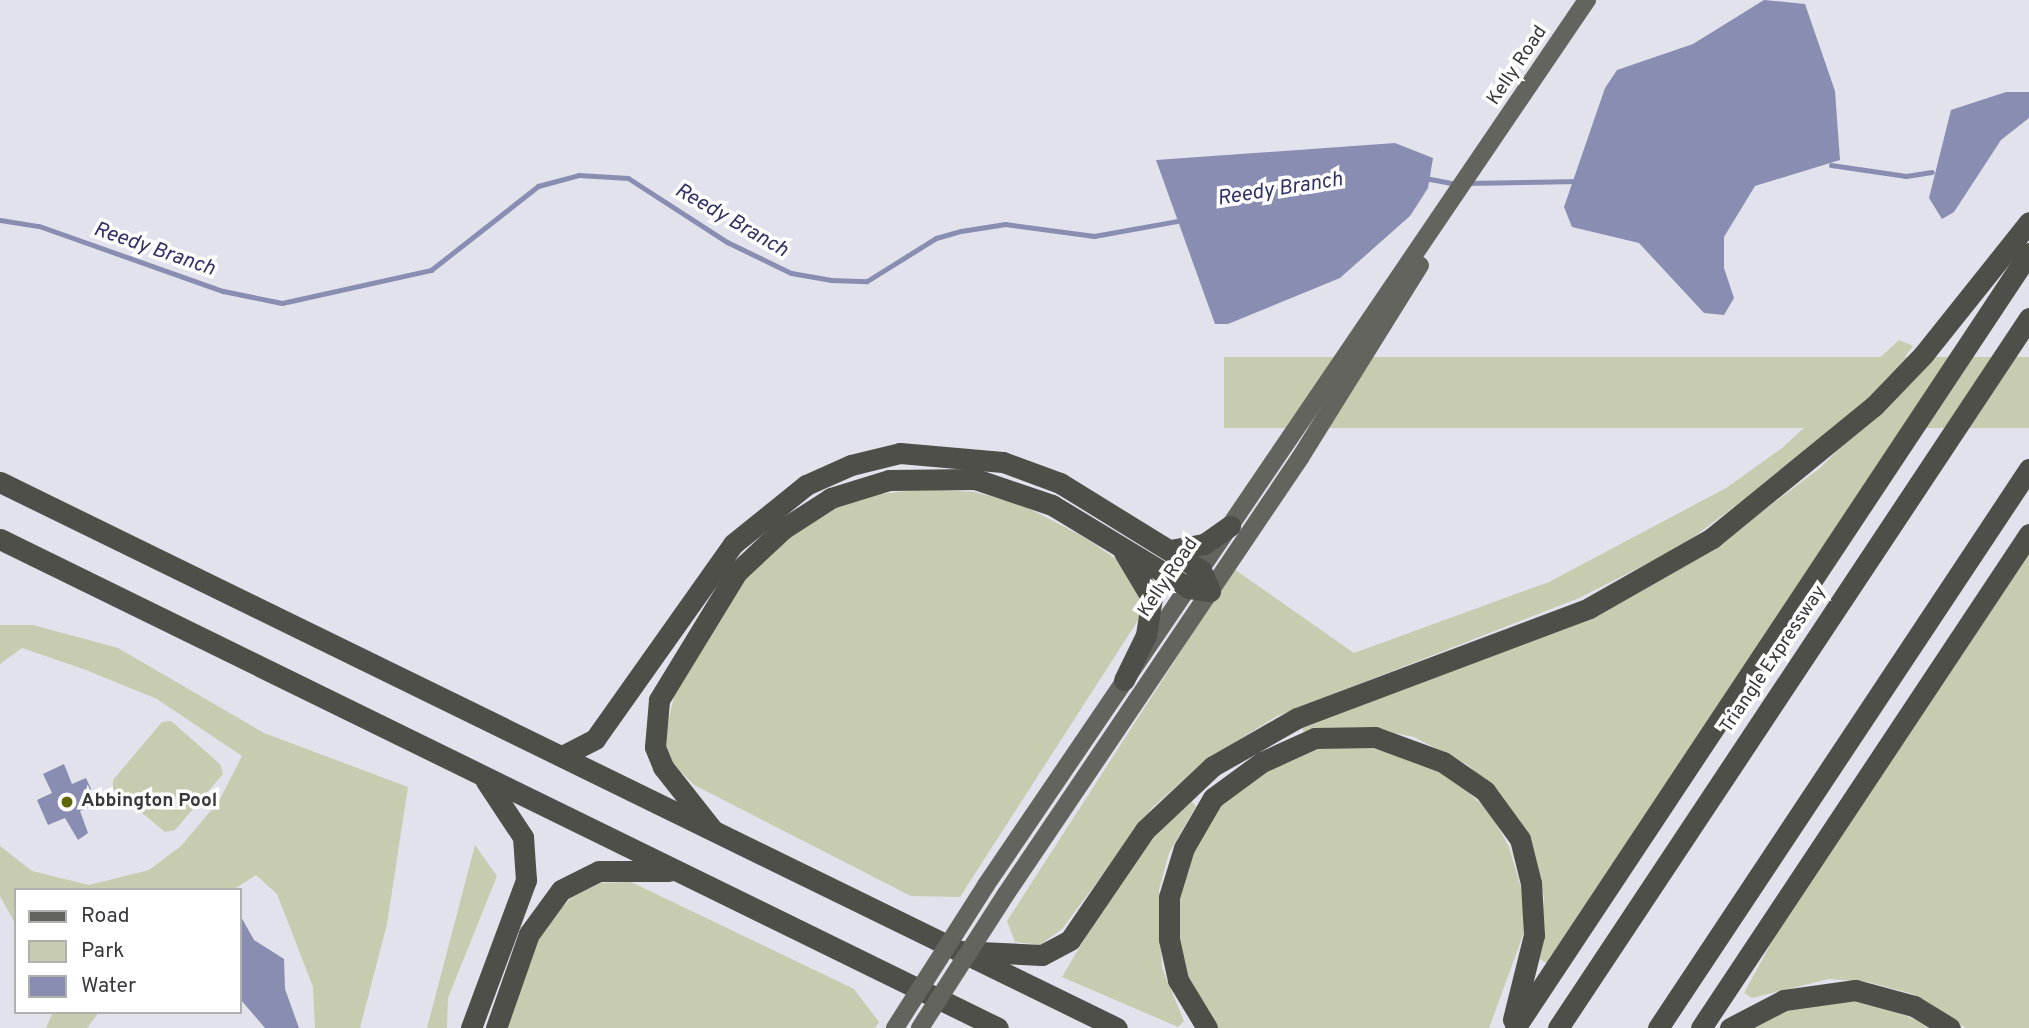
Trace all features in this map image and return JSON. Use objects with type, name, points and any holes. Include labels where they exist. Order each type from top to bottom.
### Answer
[{"type":"highway","points":[[959,951],[1042,955],[1070,940],[1144,830],[1213,766],[1297,718],[1589,608],[1712,538],[1874,406],[1923,355],[2029,222]]},
{"type":"highway","points":[[1513,1028],[2029,253]]},
{"type":"highway","name":"Triangle Expressway","points":[[1558,1028],[2029,318]]},
{"type":"highway","points":[[562,756],[595,739],[733,544],[806,485],[851,465],[900,453],[1003,462],[1060,483],[1201,570],[1200,590],[1009,487],[937,475],[859,488],[803,513],[737,572],[659,700],[655,747],[663,767],[712,829]]},
{"type":"highway","points":[[1658,1028],[2029,469]]},
{"type":"highway","points":[[0,482],[1117,1028]]},
{"type":"highway","points":[[1170,550],[1204,544],[1230,526]]},
{"type":"highway","points":[[1701,1028],[2029,534]]},
{"type":"highway","points":[[0,539],[998,1028]]},
{"type":"highway","points":[[1118,545],[1152,600],[1146,635],[1124,680]]},
{"type":"highway","points":[[1207,1028],[1178,980],[1169,939],[1169,897],[1184,848],[1213,798],[1262,762],[1315,737],[1375,737],[1443,762],[1485,791],[1520,838],[1531,883],[1534,935],[1513,1028]]},
{"type":"highway","points":[[471,1028],[526,880],[527,859],[509,808],[480,775]]},
{"type":"highway","points":[[496,1028],[530,934],[561,890],[599,872],[677,871]]},
{"type":"highway","points":[[1730,1028],[1784,1000],[1855,990],[1914,1006],[1950,1028]]},
{"type":"highway","points":[[950,1005],[967,1028]]},
{"type":"main road","name":"Kelly Road","points":[[1201,570],[1587,0]]},
{"type":"main road","name":"Kelly Road","points":[[895,1028],[986,885],[1124,680],[1200,590],[1300,457],[1483,156]]},
{"type":"main road","name":"Kelly Road","points":[[920,1028],[1200,590]]},
{"type":"green space","points":[[1899,340],[1913,346],[1889,378],[1816,446],[1680,547],[1579,598],[1277,716],[1203,762],[1152,808],[1062,929],[1040,945],[1015,942],[1007,921],[1234,569],[1354,653],[1549,582],[1726,488],[1782,448]]},
{"type":"green space","points":[[1224,357],[2029,357],[2029,428],[1224,428]]},
{"type":"green space","points":[[1928,360],[1937,366],[1909,417],[1547,963],[1538,958],[1544,898],[1531,845],[1503,800],[1468,765],[1414,737],[1368,728],[1304,733],[1301,725],[1589,618],[1706,554],[1820,468]]},
{"type":"green space","points":[[923,489],[975,492],[1022,505],[1084,537],[1119,561],[1138,586],[1144,611],[960,897],[911,896],[694,785],[673,764],[664,739],[678,680],[743,580],[780,542],[822,513],[873,495]]},
{"type":"green space","points":[[2029,550],[2029,1028],[1966,1028],[1913,994],[1868,982],[1829,979],[1752,998],[1744,993],[1787,914]]},
{"type":"green space","points":[[0,625],[33,625],[118,648],[264,733],[408,787],[387,924],[360,1028],[315,1028],[313,987],[277,894],[256,875],[236,888],[14,888],[14,921],[0,896],[0,846],[32,871],[89,885],[149,870],[181,846],[219,801],[242,756],[157,699],[86,670],[22,648],[0,664]]},
{"type":"green space","points":[[171,721],[220,764],[223,774],[175,830],[165,832],[113,789],[113,780],[162,722]]},
{"type":"green space","points":[[1364,746],[1409,756],[1456,781],[1490,812],[1509,847],[1524,898],[1523,935],[1489,1028],[1216,1028],[1187,979],[1177,938],[1177,898],[1191,852],[1218,806],[1279,761],[1319,748]]},
{"type":"green space","points":[[1189,799],[1196,806],[1169,853],[1159,890],[1162,968],[1184,1021],[1178,1027],[1062,977],[1126,869]]},
{"type":"green space","points":[[475,845],[497,876],[448,998],[447,1028],[427,1028]]},
{"type":"green space","points":[[631,882],[854,989],[879,1022],[875,1028],[507,1028],[517,986],[543,927],[572,897],[601,883]]},
{"type":"green space","points":[[1816,999],[1861,999],[1938,1028],[1746,1028],[1769,1013]]},
{"type":"green space","points":[[52,1014],[98,1014],[87,1028],[46,1028]]},
{"type":"water","points":[[1764,0],[1805,4],[1835,91],[1840,160],[1755,186],[1724,237],[1724,268],[1734,298],[1724,315],[1704,313],[1639,243],[1572,227],[1564,207],[1605,88],[1617,70],[1693,44]]},
{"type":"water","points":[[2006,92],[2029,92],[2029,118],[2001,140],[1954,212],[1942,219],[1929,198],[1951,110]]},
{"type":"water","points":[[1395,143],[1433,158],[1428,188],[1410,216],[1340,278],[1228,324],[1215,324],[1156,160]]},
{"type":"water","name":"Abbington Pool","points":[[64,764],[72,784],[86,778],[98,804],[80,811],[88,833],[78,840],[65,818],[48,825],[37,800],[52,793],[43,774]]},
{"type":"water","points":[[242,919],[254,940],[284,959],[285,989],[299,1028],[265,1028],[242,1001]]},
{"type":"waterway","name":"Reedy Branch","points":[[1831,165],[1906,176],[1932,172]]},
{"type":"waterway","name":"Reedy Branch","points":[[0,220],[39,226],[223,291],[282,303],[431,270],[538,186],[579,175],[628,178],[727,242],[791,273],[831,280],[867,281],[936,238],[961,231],[1005,224],[1094,236],[1177,221]]},
{"type":"waterway","name":"Reedy Branch","points":[[1425,178],[1457,184]]},
{"type":"waterway","name":"Reedy Branch","points":[[1467,183],[1580,181]]},
{"type":"place","name":"Abbington Pool","points":[[67,802]]}]
